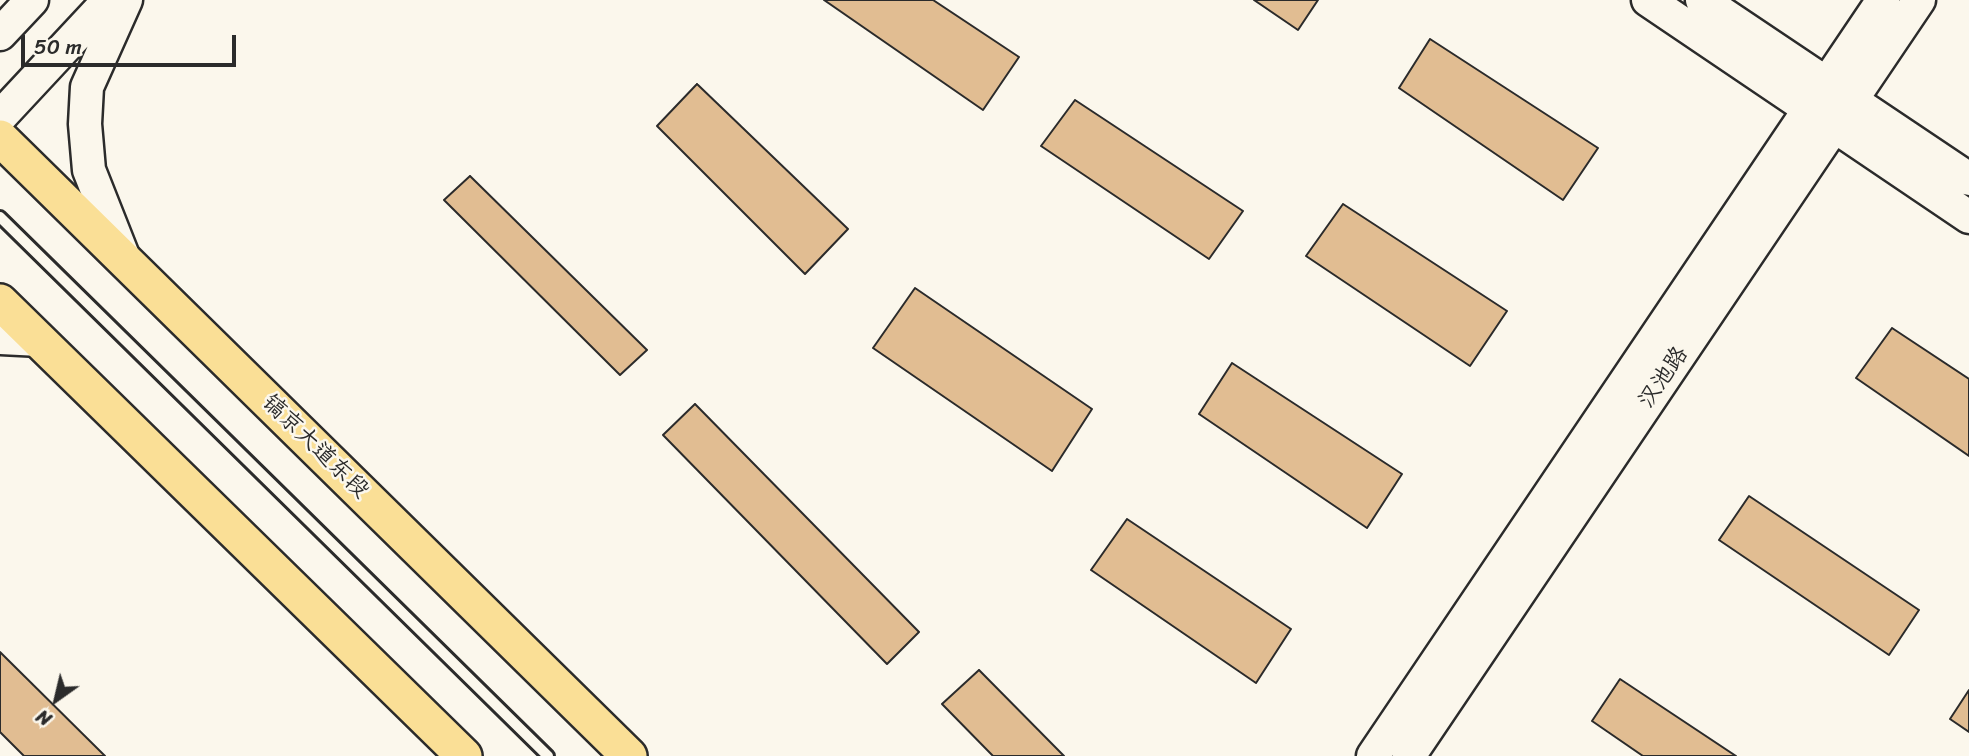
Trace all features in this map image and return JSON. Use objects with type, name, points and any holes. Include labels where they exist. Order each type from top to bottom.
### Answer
[{"type":"main road","name":"镐京大道东段","points":[[0,138],[629,756]]},
{"type":"main road","points":[[0,302],[464,756]]},
{"type":"street","points":[[0,34],[32,0]]},
{"type":"street","points":[[0,117],[109,0]]},
{"type":"street","points":[[126,0],[87,87],[85,124],[89,170],[126,262]]},
{"type":"street","points":[[1648,0],[1830,105],[1969,179]]},
{"type":"street","points":[[1702,0],[1969,217]]},
{"type":"street","name":"汉池路","points":[[1409,756],[1830,105],[1883,0]]},
{"type":"street","name":"汉池路","points":[[1373,756],[1830,105],[1919,0]]},
{"type":"street","points":[[0,338],[40,340]]},
{"type":"lane","points":[[0,216],[548,756]]},
{"type":"building","points":[[824,0],[933,0],[1019,57],[983,110]]},
{"type":"building","points":[[1254,0],[1318,0],[1298,30]]},
{"type":"building","points":[[1430,39],[1598,148],[1563,200],[1399,88]]},
{"type":"building","points":[[697,84],[848,229],[805,274],[657,126]]},
{"type":"building","points":[[1075,100],[1243,211],[1209,259],[1041,146]]},
{"type":"building","points":[[470,176],[647,350],[620,375],[444,200]]},
{"type":"building","points":[[1343,204],[1507,311],[1470,366],[1306,256]]},
{"type":"building","points":[[915,288],[1092,409],[1052,471],[873,348]]},
{"type":"building","points":[[1892,328],[1969,379],[1969,456],[1856,378]]},
{"type":"building","points":[[1232,363],[1402,474],[1367,528],[1199,414]]},
{"type":"building","points":[[695,404],[919,632],[887,664],[663,435]]},
{"type":"building","points":[[1749,496],[1919,610],[1889,655],[1719,540]]},
{"type":"building","points":[[1127,519],[1291,629],[1256,683],[1091,570]]},
{"type":"building","points":[[0,652],[105,756],[24,756],[0,732]]},
{"type":"building","points":[[979,670],[1064,756],[993,756],[942,704]]},
{"type":"building","points":[[1620,679],[1736,756],[1643,756],[1592,721]]},
{"type":"building","points":[[1969,690],[1969,732],[1950,719]]}]
